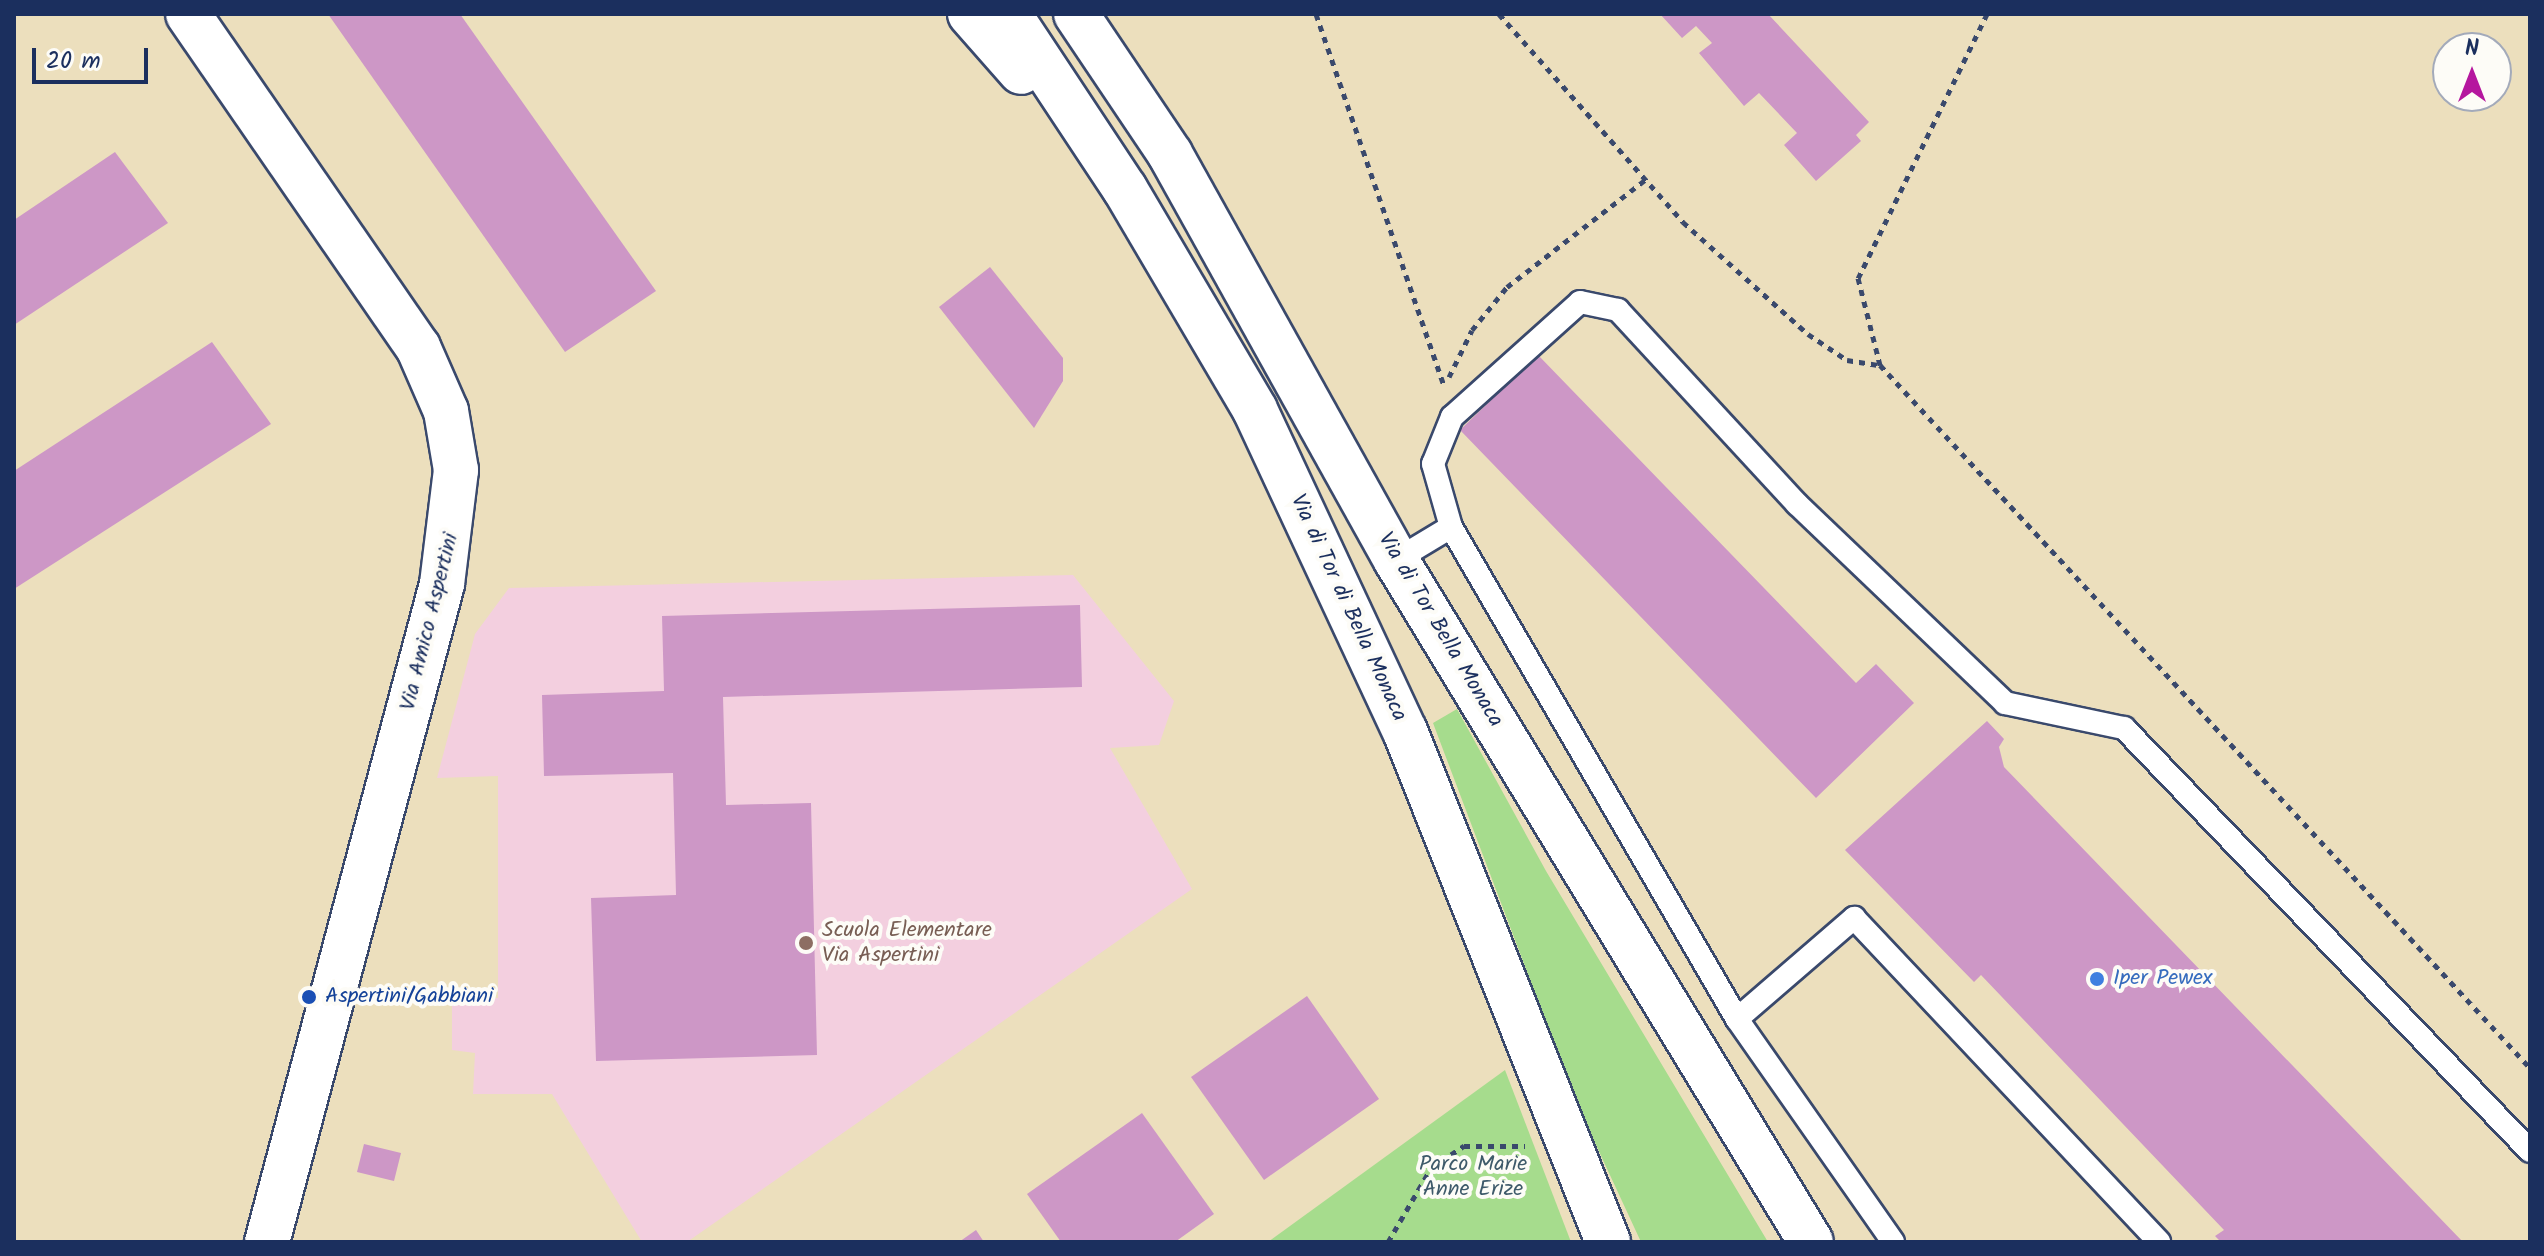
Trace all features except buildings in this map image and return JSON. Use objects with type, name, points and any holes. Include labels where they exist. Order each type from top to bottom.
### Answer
[{"type":"main road","name":"Via Amico Aspertini","points":[[188,14],[418,347],[446,411],[456,470],[442,584],[267,1242]]},
{"type":"main road","points":[[970,14],[1125,189]]},
{"type":"main road","name":"Via di Tor di Bella Monaca","points":[[1009,14],[1125,189],[1255,410],[1399,717],[1608,1242]]},
{"type":"main road","name":"Via di Tor Bella Monaca","points":[[1076,14],[1156,130],[1396,560],[1811,1242]]},
{"type":"main road","points":[[1109,14],[1156,130]]},
{"type":"lane","points":[[1893,1242],[1737,1019],[1451,527],[1433,464],[1452,417],[1580,302],[1618,310],[1797,504],[2005,703],[2124,728],[2530,1151]]},
{"type":"lane","points":[[1396,560],[1451,527]]},
{"type":"lane","points":[[1737,1019],[1854,918],[2159,1242]]},
{"type":"path","points":[[1316,14],[1445,385],[1452,417]]},
{"type":"path","points":[[1499,14],[1646,179],[1808,334],[1847,360],[1880,365]]},
{"type":"path","points":[[1987,14],[1858,278],[1880,365],[2530,1068]]},
{"type":"path","points":[[1445,385],[1472,330],[1507,287],[1646,179]]},
{"type":"path","points":[[1388,1242],[1431,1168],[1464,1146],[1513,1149],[1564,1135]]},
{"type":"shaded area","name":"Scuola Elementare Via Aspertini","points":[[1073,575],[1174,701],[1159,745],[1110,748],[1192,889],[687,1242],[642,1242],[552,1094],[473,1094],[475,1053],[452,1050],[452,996],[498,998],[498,776],[437,778],[475,634],[509,588]]},
{"type":"green space","points":[[1457,709],[1546,871],[1768,1242],[1641,1242],[1577,1104],[1433,723]]},
{"type":"green space","name":"Parco Marie Anne Erize","points":[[1505,1070],[1571,1242],[1268,1242]]},
{"type":"place","name":"Scuola Elementare Via Aspertini","points":[[806,943]]},
{"type":"place","name":"Iper Pewex","points":[[2097,979]]},
{"type":"place","name":"Aspertini/Gabbiani","points":[[309,997]]}]
